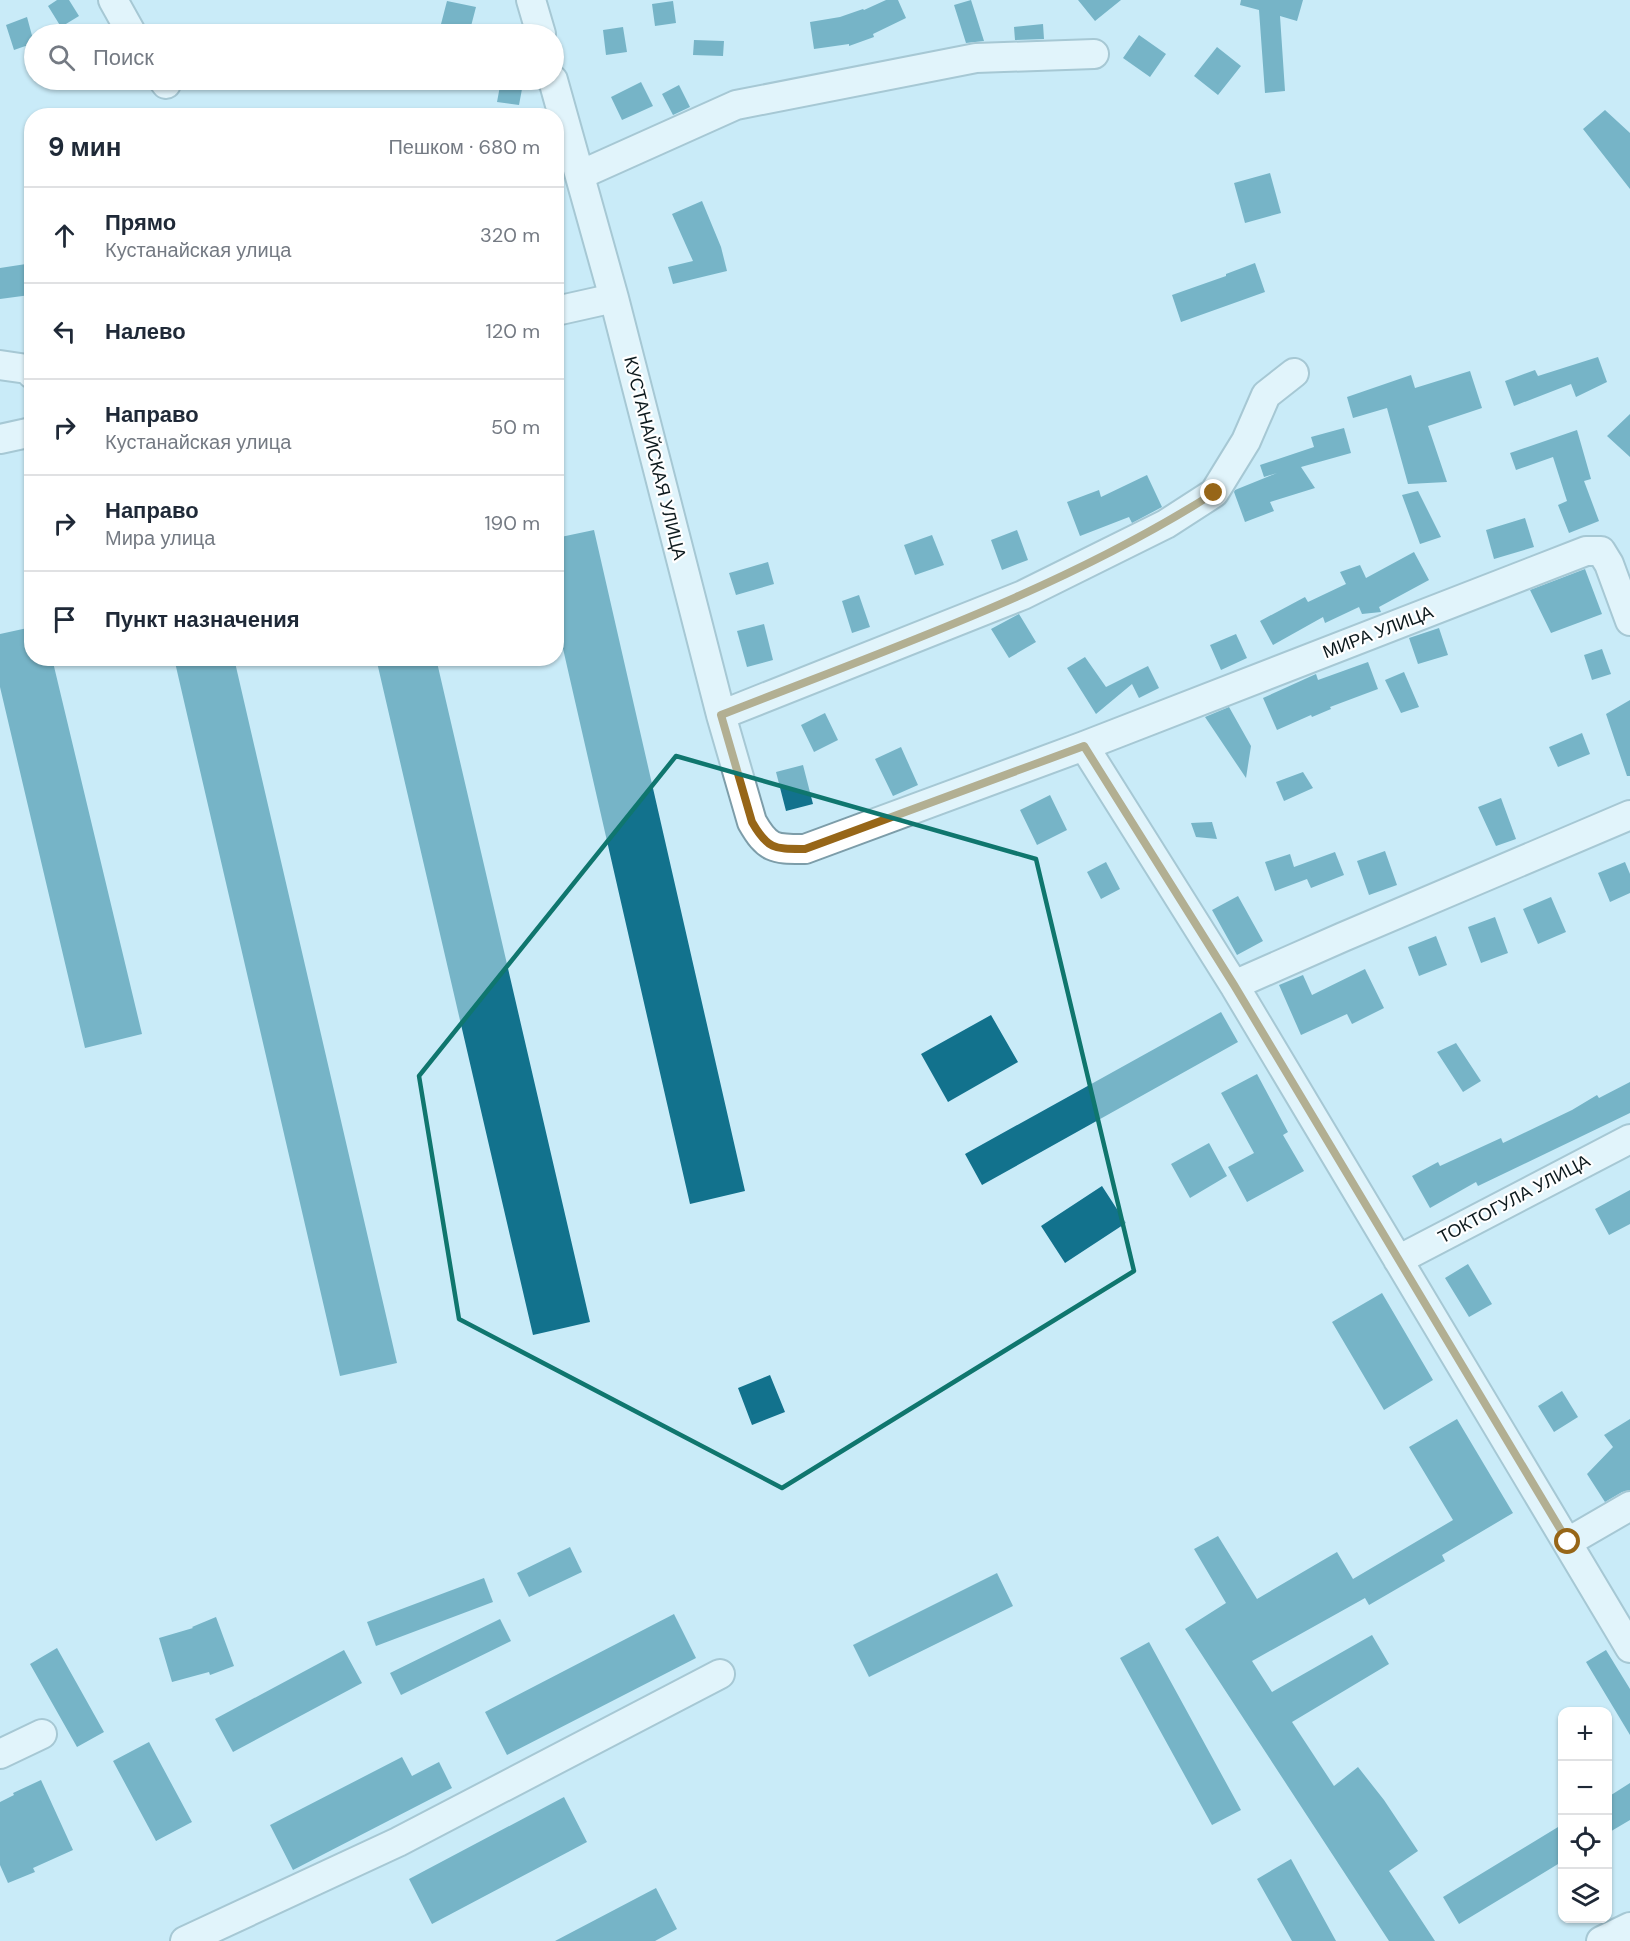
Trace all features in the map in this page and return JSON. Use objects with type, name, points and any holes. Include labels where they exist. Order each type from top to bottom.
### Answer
[{"type":"street","points":[[113,0],[126,24]]},
{"type":"street","points":[[531,0],[538,24]]},
{"type":"street","points":[[580,175],[736,105],[976,58],[1094,54]]},
{"type":"street","name":"КУСТАНАЙСКАЯ УЛИЦА","points":[[556,90],[561,108]]},
{"type":"street","name":"КУСТАНАЙСКАЯ УЛИЦА","points":[[564,119],[614,298],[721,715],[752,822],[760,836],[769,844],[780,849],[805,849],[1084,746]]},
{"type":"street","points":[[564,309],[614,298]]},
{"type":"street","points":[[0,365],[24,369]]},
{"type":"street","points":[[721,715],[1023,595],[1166,524],[1214,493],[1246,441],[1266,395],[1294,373]]},
{"type":"street","points":[[0,439],[24,434]]},
{"type":"street","name":"МИРА УЛИЦА","points":[[1084,746],[1586,551],[1601,551],[1609,564],[1630,621]]},
{"type":"street","points":[[1084,746],[1234,985],[1630,1648]]},
{"type":"street","points":[[1234,985],[1343,936],[1630,815]]},
{"type":"street","name":"ТОКТОГУЛА УЛИЦА","points":[[1398,1260],[1630,1139]]},
{"type":"street","points":[[1568,1542],[1630,1506]]},
{"type":"street","points":[[186,1941],[398,1842],[720,1674]]},
{"type":"street","points":[[0,1754],[42,1734]]},
{"type":"street","points":[[1601,1941],[1630,1927]]},
{"type":"highlighted area","points":[[676,756],[1036,859],[1134,1271],[782,1488],[459,1319],[419,1076]]},
{"type":"building","points":[[57,0],[69,0],[79,16],[66,24],[59,24],[48,6]]},
{"type":"building","points":[[886,0],[898,0],[906,18],[873,34],[874,37],[849,46],[849,44],[814,49],[810,22],[840,17]]},
{"type":"building","points":[[971,0],[984,41],[966,43],[954,5]]},
{"type":"building","points":[[1078,0],[1121,0],[1095,21]]},
{"type":"building","points":[[1241,0],[1303,0],[1297,21],[1280,16],[1285,91],[1265,93],[1259,10],[1240,5]]},
{"type":"building","points":[[447,1],[476,7],[472,24],[441,24]]},
{"type":"building","points":[[673,1],[676,23],[655,26],[652,4]]},
{"type":"building","points":[[27,17],[29,24],[24,24],[24,46],[14,50],[6,25]]},
{"type":"building","points":[[1043,24],[1044,39],[1015,40],[1014,27]]},
{"type":"building","points":[[623,27],[627,52],[606,55],[603,30]]},
{"type":"building","points":[[1139,35],[1166,54],[1150,77],[1123,58]]},
{"type":"building","points":[[694,40],[724,41],[723,56],[693,55]]},
{"type":"building","points":[[1217,47],[1241,66],[1218,95],[1194,76]]},
{"type":"building","points":[[641,82],[653,106],[622,120],[611,97]]},
{"type":"building","points":[[679,85],[690,107],[673,115],[662,94]]},
{"type":"building","points":[[499,90],[522,90],[519,105],[497,102]]},
{"type":"building","points":[[1605,110],[1630,133],[1630,189],[1583,129]]},
{"type":"building","points":[[1270,173],[1281,213],[1245,223],[1234,183]]},
{"type":"building","points":[[702,201],[721,247],[727,271],[673,284],[668,267],[693,261],[672,214]]},
{"type":"building","points":[[1255,263],[1265,292],[1181,322],[1172,295]]},
{"type":"building","points":[[24,264],[24,296],[0,299],[0,268]]},
{"type":"building","points":[[1598,357],[1607,382],[1576,397],[1571,384],[1514,406],[1505,381],[1535,370],[1538,376]]},
{"type":"building","points":[[1470,371],[1482,408],[1428,426],[1447,482],[1408,484],[1387,408],[1353,418],[1347,397],[1411,375],[1415,388]]},
{"type":"building","points":[[1630,414],[1630,457],[1607,436]]},
{"type":"building","points":[[1344,428],[1351,453],[1301,467],[1315,488],[1270,502],[1274,511],[1245,522],[1235,490],[1277,473],[1264,477],[1260,465],[1314,447],[1311,437]]},
{"type":"building","points":[[1577,430],[1591,479],[1584,481],[1599,521],[1569,533],[1558,505],[1567,501],[1553,457],[1516,470],[1510,453]]},
{"type":"building","points":[[1147,475],[1162,507],[1132,523],[1129,517],[1080,536],[1067,502],[1099,490],[1101,497]]},
{"type":"building","points":[[1418,491],[1441,537],[1420,544],[1402,495]]},
{"type":"building","points":[[1525,518],[1534,547],[1494,559],[1486,530]]},
{"type":"building","points":[[594,530],[745,1191],[690,1204],[564,653],[564,536]]},
{"type":"building","points":[[1017,530],[1028,560],[1002,570],[991,540]]},
{"type":"building","points":[[932,535],[944,565],[915,575],[904,545]]},
{"type":"building","points":[[1414,552],[1429,580],[1379,607],[1381,612],[1362,614],[1359,607],[1325,623],[1323,617],[1273,645],[1260,621],[1305,597],[1308,602],[1346,584],[1340,572],[1360,565],[1366,578]]},
{"type":"building","points":[[768,562],[774,584],[736,595],[729,573]]},
{"type":"building","points":[[1585,569],[1602,614],[1551,633],[1530,590]]},
{"type":"building","points":[[859,595],[870,627],[852,633],[842,601]]},
{"type":"building","points":[[1019,614],[1036,642],[1009,658],[991,629]]},
{"type":"building","points":[[764,624],[773,660],[747,667],[737,631]]},
{"type":"building","points":[[1439,628],[1448,655],[1418,664],[1409,638]]},
{"type":"building","points":[[24,629],[24,666],[54,666],[142,1034],[85,1048],[0,687],[0,634]]},
{"type":"building","points":[[1236,634],[1247,658],[1221,670],[1210,645]]},
{"type":"building","points":[[1602,649],[1611,674],[1592,680],[1584,655]]},
{"type":"building","points":[[1085,657],[1106,687],[1148,666],[1159,688],[1139,698],[1132,684],[1096,714],[1067,668]]},
{"type":"building","points":[[1368,662],[1378,689],[1277,730],[1263,698],[1316,674],[1318,680]]},
{"type":"building","points":[[176,666],[236,666],[397,1363],[340,1376]]},
{"type":"building","points":[[378,666],[438,666],[590,1322],[533,1335]]},
{"type":"building","points":[[1404,672],[1419,707],[1401,713],[1385,680]]},
{"type":"building","points":[[1630,700],[1630,776],[1627,776],[1606,714]]},
{"type":"building","points":[[1229,707],[1251,746],[1246,778],[1205,717]]},
{"type":"building","points":[[825,713],[838,740],[814,752],[801,725]]},
{"type":"building","points":[[1582,733],[1590,754],[1558,767],[1549,747]]},
{"type":"building","points":[[901,747],[918,785],[893,796],[875,759]]},
{"type":"building","points":[[803,765],[813,804],[786,811],[776,772]]},
{"type":"building","points":[[1303,772],[1313,788],[1284,801],[1276,782]]},
{"type":"building","points":[[1050,795],[1067,830],[1037,845],[1020,810]]},
{"type":"building","points":[[1501,798],[1516,839],[1496,846],[1478,807]]},
{"type":"building","points":[[1212,822],[1217,839],[1196,837],[1191,823]]},
{"type":"building","points":[[1385,851],[1397,885],[1369,895],[1357,861]]},
{"type":"building","points":[[1335,852],[1344,875],[1311,888],[1307,879],[1275,891],[1265,862],[1290,854],[1294,867]]},
{"type":"building","points":[[1106,862],[1120,889],[1101,899],[1087,872]]},
{"type":"building","points":[[1625,862],[1630,874],[1630,893],[1610,902],[1598,873]]},
{"type":"building","points":[[1238,896],[1263,941],[1237,955],[1212,910]]},
{"type":"building","points":[[1551,897],[1566,932],[1538,944],[1523,909]]},
{"type":"building","points":[[1495,917],[1508,953],[1481,963],[1468,927]]},
{"type":"building","points":[[1436,936],[1447,965],[1419,976],[1408,947]]},
{"type":"building","points":[[1365,969],[1384,1008],[1352,1024],[1347,1014],[1301,1035],[1279,985],[1303,975],[1312,995]]},
{"type":"building","points":[[1221,1012],[1238,1042],[982,1185],[965,1154]]},
{"type":"building","points":[[991,1015],[1018,1062],[948,1102],[921,1054]]},
{"type":"building","points":[[1456,1043],[1481,1081],[1463,1092],[1437,1052]]},
{"type":"building","points":[[1257,1074],[1288,1132],[1283,1135],[1304,1171],[1247,1202],[1228,1167],[1254,1153],[1221,1093]]},
{"type":"building","points":[[1630,1082],[1630,1113],[1478,1186],[1476,1182],[1430,1208],[1412,1176],[1438,1162],[1440,1166],[1501,1138],[1503,1143],[1572,1110],[1597,1095],[1599,1098]]},
{"type":"building","points":[[1209,1143],[1227,1176],[1190,1198],[1171,1164]]},
{"type":"building","points":[[1102,1186],[1126,1223],[1065,1263],[1041,1226]]},
{"type":"building","points":[[1630,1190],[1630,1224],[1609,1235],[1595,1209]]},
{"type":"building","points":[[1468,1264],[1492,1304],[1469,1317],[1445,1278]]},
{"type":"building","points":[[1382,1293],[1433,1380],[1384,1410],[1332,1322]]},
{"type":"building","points":[[770,1375],[785,1412],[752,1425],[738,1388]]},
{"type":"building","points":[[1562,1391],[1578,1417],[1554,1432],[1538,1406]]},
{"type":"building","points":[[1457,1419],[1513,1513],[1442,1555],[1445,1561],[1369,1605],[1365,1598],[1252,1661],[1272,1692],[1372,1635],[1389,1664],[1292,1722],[1334,1786],[1358,1767],[1384,1800],[1418,1851],[1389,1871],[1435,1941],[1389,1941],[1185,1629],[1226,1603],[1194,1549],[1218,1536],[1257,1599],[1337,1552],[1353,1579],[1453,1520],[1409,1447]]},
{"type":"building","points":[[1630,1419],[1630,1490],[1605,1502],[1587,1474],[1613,1447],[1604,1435]]},
{"type":"building","points":[[570,1547],[582,1572],[529,1597],[517,1573]]},
{"type":"building","points":[[997,1573],[1013,1606],[869,1677],[853,1645]]},
{"type":"building","points":[[484,1578],[493,1602],[376,1646],[367,1622]]},
{"type":"building","points":[[674,1614],[696,1658],[507,1755],[485,1712]]},
{"type":"building","points":[[216,1617],[234,1666],[210,1675],[209,1672],[172,1682],[159,1638],[193,1628]]},
{"type":"building","points":[[500,1619],[511,1641],[401,1695],[390,1673]]},
{"type":"building","points":[[1149,1642],[1241,1810],[1212,1825],[1120,1658]]},
{"type":"building","points":[[57,1648],[104,1732],[77,1747],[30,1664]]},
{"type":"building","points":[[344,1650],[362,1683],[233,1752],[215,1719]]},
{"type":"building","points":[[1606,1650],[1630,1689],[1630,1735],[1586,1662]]},
{"type":"building","points":[[149,1742],[192,1822],[156,1841],[113,1761]]},
{"type":"building","points":[[402,1757],[412,1776],[439,1762],[452,1788],[293,1870],[270,1825]]},
{"type":"building","points":[[41,1780],[73,1850],[33,1868],[35,1872],[8,1883],[0,1865],[0,1802]]},
{"type":"building","points":[[1630,1783],[1630,1820],[1612,1831],[1612,1815],[1612,1794]]},
{"type":"building","points":[[564,1797],[587,1842],[432,1924],[409,1879]]},
{"type":"building","points":[[1558,1827],[1558,1864],[1459,1924],[1443,1897]]},
{"type":"building","points":[[1291,1859],[1336,1941],[1292,1941],[1257,1879]]},
{"type":"building","points":[[656,1888],[677,1929],[655,1941],[555,1941]]},
{"type":"route","points":[[1214,493],[1166,524],[1023,595],[721,715],[752,822],[760,836],[769,844],[780,849],[805,849],[1084,746],[1234,985],[1568,1542]]}]
